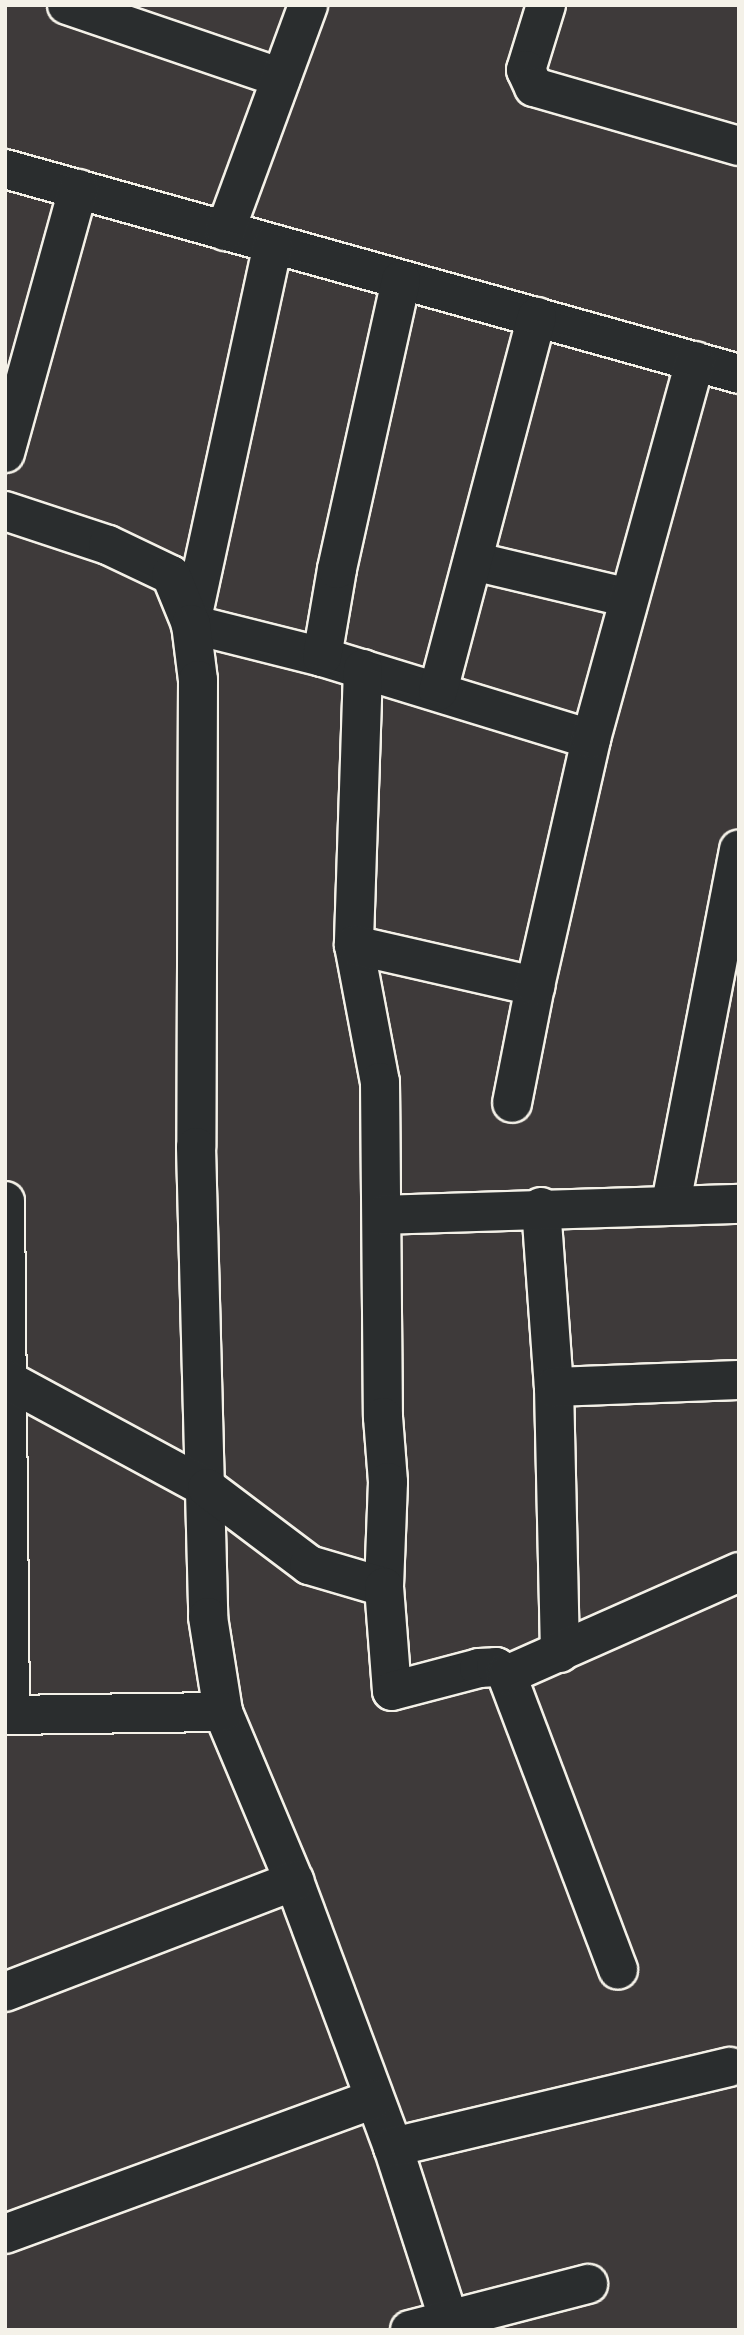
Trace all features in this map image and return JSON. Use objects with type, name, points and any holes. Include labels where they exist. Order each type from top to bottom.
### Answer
[{"type":"street","points":[[68,5],[112,13],[281,78]]},
{"type":"street","points":[[225,231],[308,5]]},
{"type":"street","points":[[546,5],[526,69],[534,87],[739,146]]},
{"type":"street","points":[[5,169],[739,374]]},
{"type":"street","points":[[5,453],[17,361],[78,189]]},
{"type":"street","points":[[191,624],[273,244]]},
{"type":"street","points":[[322,657],[337,569],[401,281]]},
{"type":"street","points":[[438,691],[537,317]]},
{"type":"street","points":[[512,1103],[534,986],[592,739],[695,361]]},
{"type":"street","points":[[16,518],[144,559],[171,575],[191,624],[198,680],[196,1147],[208,1617],[223,1712],[294,1881],[393,2147],[450,2323]]},
{"type":"street","points":[[472,561],[629,598]]},
{"type":"street","points":[[191,624],[322,657],[592,739]]},
{"type":"street","points":[[363,669],[354,945],[380,1082],[383,1417],[388,1482],[384,1587],[391,1691],[479,1668],[496,1667],[507,1675],[618,1970]]},
{"type":"street","points":[[670,1203],[739,849]]},
{"type":"street","points":[[354,945],[534,986]]},
{"type":"street","points":[[5,1201],[8,1715],[223,1712]]},
{"type":"street","points":[[382,1215],[670,1203],[739,1204]]},
{"type":"street","points":[[541,1208],[554,1387],[559,1653]]},
{"type":"street","points":[[554,1387],[739,1380]]},
{"type":"street","points":[[8,1381],[206,1488],[309,1565],[384,1587]]},
{"type":"street","points":[[507,1675],[739,1572]]},
{"type":"street","points":[[5,1992],[294,1881]]},
{"type":"street","points":[[393,2147],[730,2067]]},
{"type":"street","points":[[5,2234],[374,2099]]},
{"type":"street","points":[[410,2330],[450,2323],[588,2284]]}]
